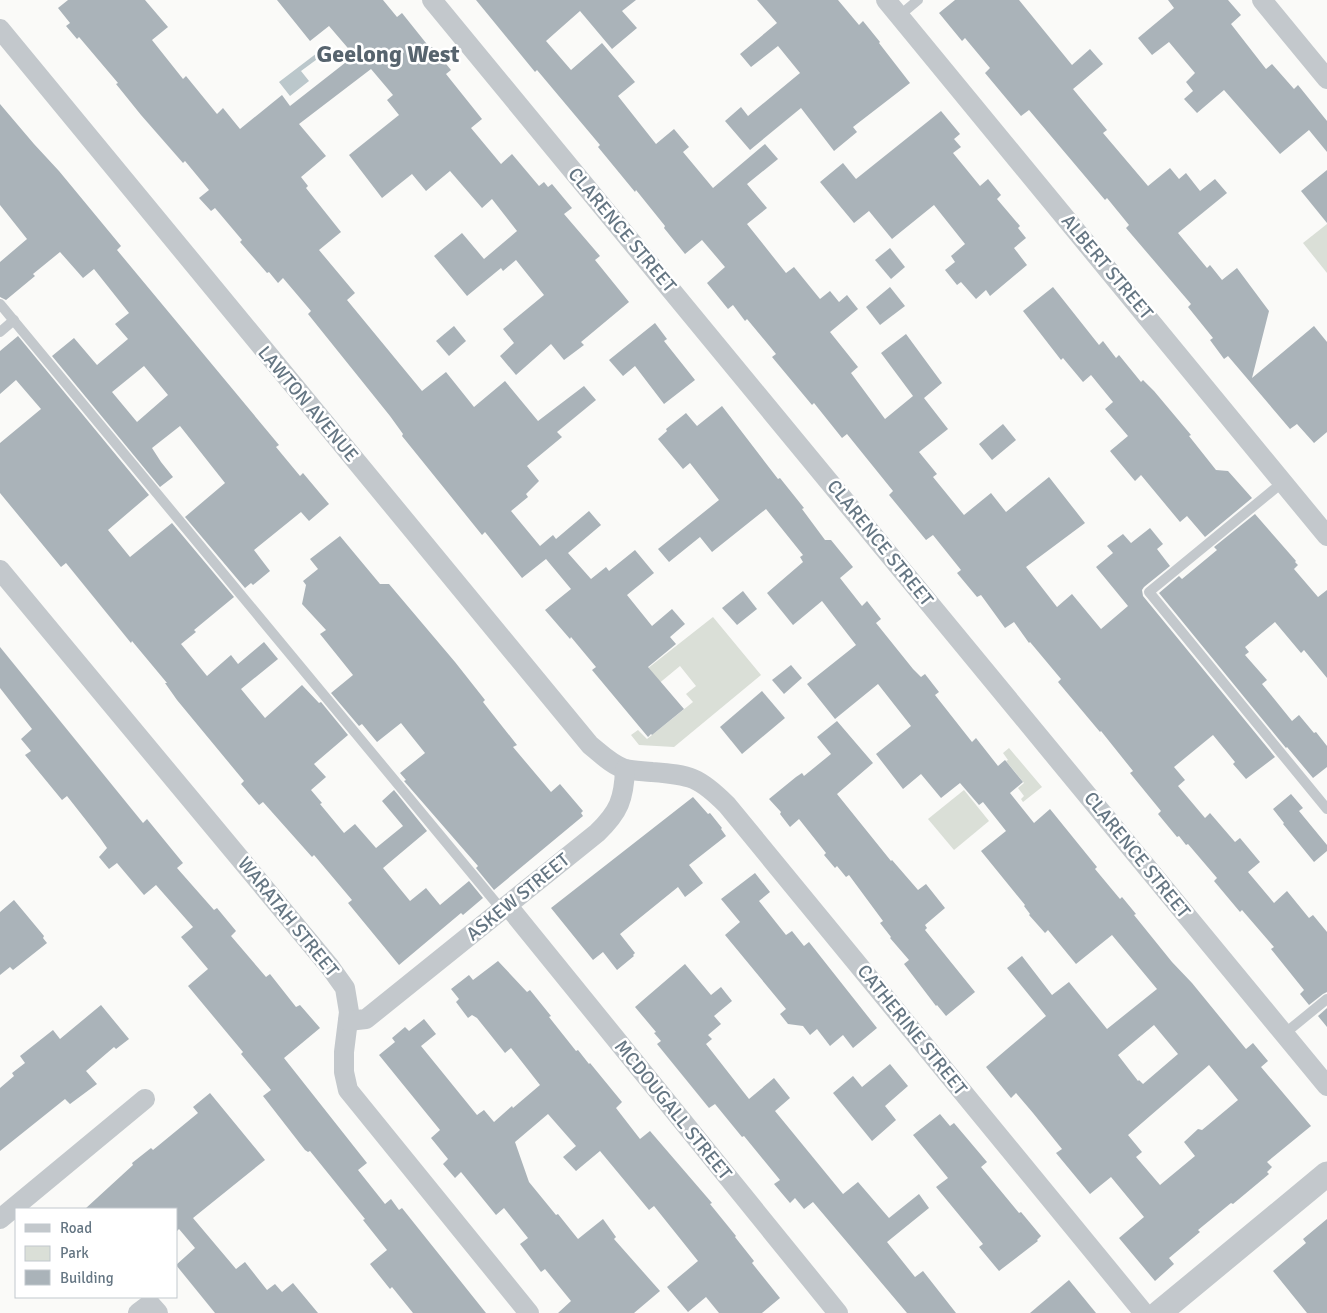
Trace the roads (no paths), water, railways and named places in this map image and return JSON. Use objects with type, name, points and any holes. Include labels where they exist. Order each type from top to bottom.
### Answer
[{"type":"street","name":"CLARENCE STREET","points":[[432,0],[1327,1086]]},
{"type":"street","name":"ALBERT STREET","points":[[886,0],[1327,536]]},
{"type":"street","points":[[1262,0],[1327,79]]},
{"type":"street","name":"LAWTON AVENUE","points":[[0,29],[590,746],[607,759],[625,769]]},
{"type":"street","name":"WARATAH STREET","points":[[0,570],[330,967],[345,988],[349,1012],[344,1072],[348,1090],[529,1313]]},
{"type":"street","name":"CATHERINE STREET","points":[[625,769],[695,778],[711,789],[727,805],[1144,1313]]},
{"type":"street","name":"ASKEW STREET","points":[[348,1021],[366,1020],[597,833],[612,819],[621,800],[625,769]]},
{"type":"street","name":"MCDOUGALL STREET","points":[[505,908],[838,1313]]},
{"type":"street","points":[[0,1219],[145,1100]]},
{"type":"street","points":[[1160,1313],[1327,1174]]},
{"type":"lane","points":[[899,16],[918,0]]},
{"type":"lane","points":[[0,304],[505,908]]},
{"type":"lane","points":[[0,332],[14,320]]},
{"type":"lane","points":[[1283,482],[1149,592],[1327,809]]},
{"type":"lane","points":[[1284,1034],[1327,998]]},
{"type":"district","name":"Geelong West","points":[[388,54]]}]
